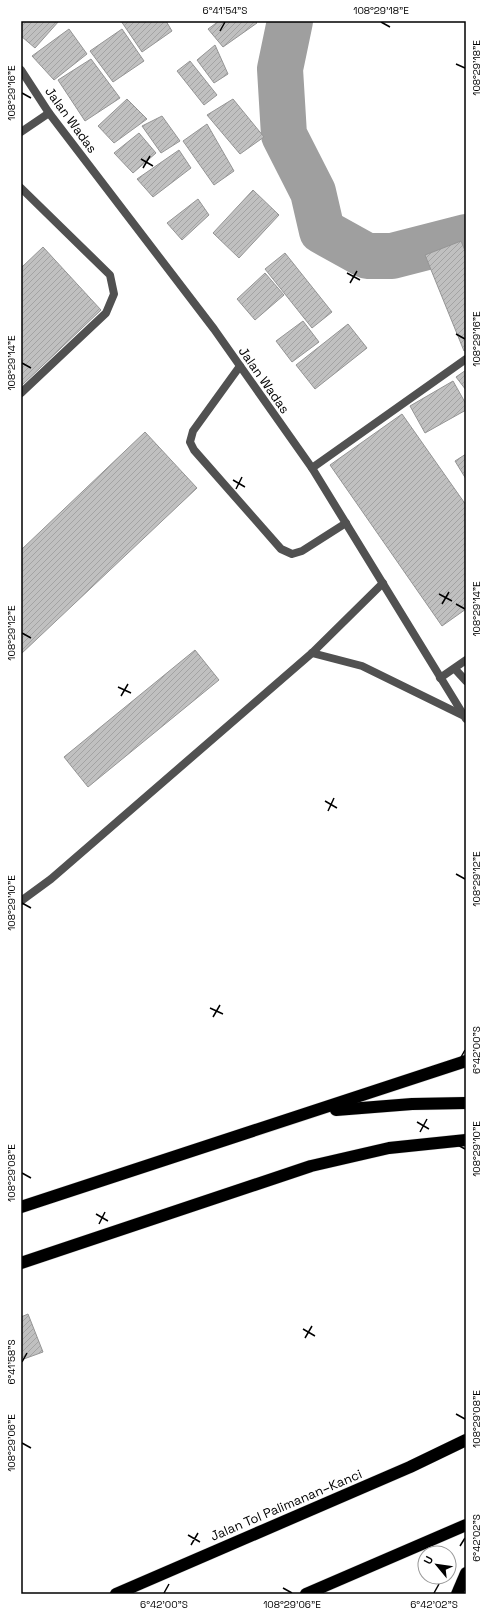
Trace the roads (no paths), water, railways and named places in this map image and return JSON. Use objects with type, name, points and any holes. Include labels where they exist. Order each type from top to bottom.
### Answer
[{"type":"highway","points":[[21,1207],[466,1062]]},
{"type":"highway","points":[[319,1111],[412,1104],[466,1103]]},
{"type":"highway","points":[[21,1263],[311,1166],[389,1148],[465,1141]]},
{"type":"highway","name":"Jalan Tol Palimanan–Kanci","points":[[116,1594],[410,1466],[466,1440]]},
{"type":"highway","points":[[309,1593],[466,1526]]},
{"type":"highway","points":[[457,1594],[466,1573]]},
{"type":"street","name":"Jalan Wadas","points":[[21,70],[49,113],[214,329],[312,468],[464,717]]},
{"type":"street","points":[[21,132],[49,113]]},
{"type":"street","points":[[21,188],[110,275],[114,294],[106,313],[21,393]]},
{"type":"street","points":[[312,468],[466,359]]},
{"type":"street","points":[[240,366],[193,431],[190,442],[194,450],[281,549],[292,554],[302,551],[346,523]]},
{"type":"street","points":[[21,901],[57,874],[312,652],[383,583]]},
{"type":"street","points":[[312,652],[362,666],[464,717]]},
{"type":"street","points":[[440,678],[466,660]]},
{"type":"street","points":[[455,668],[466,681]]},
{"type":"waterway","points":[[290,21],[280,69],[284,135],[313,192],[322,231],[367,256],[392,256],[466,237]]}]
